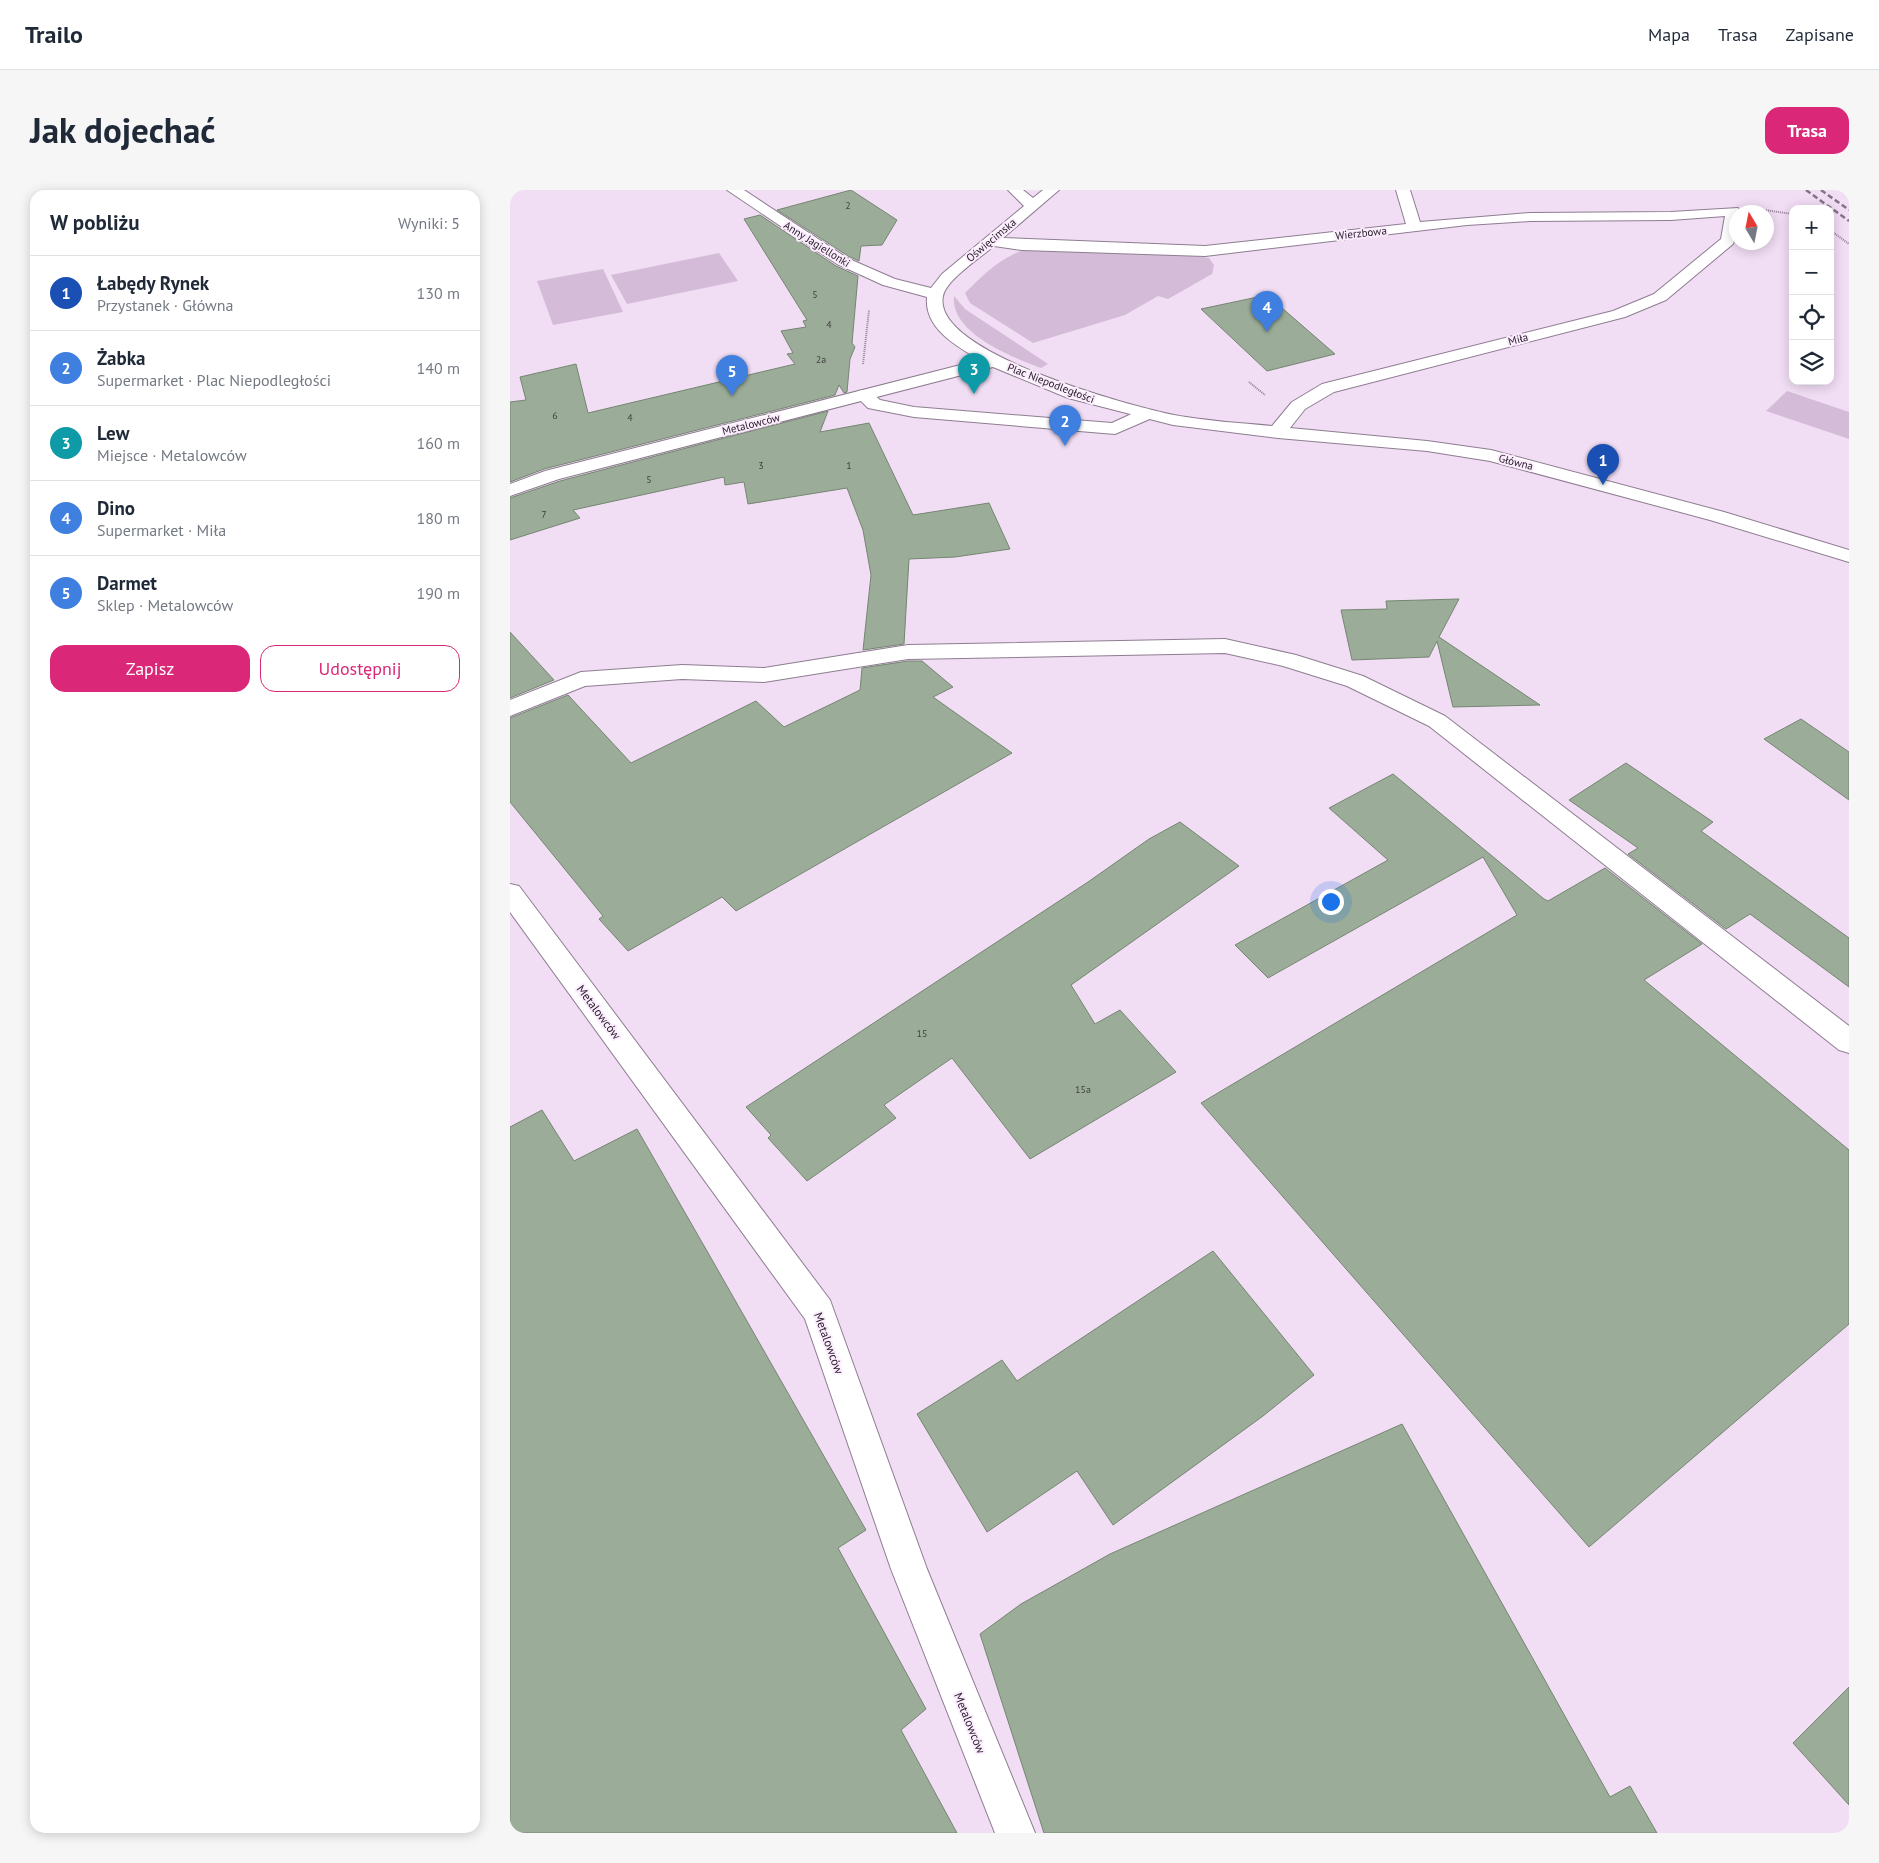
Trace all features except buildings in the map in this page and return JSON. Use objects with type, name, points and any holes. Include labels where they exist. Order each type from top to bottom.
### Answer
[{"type":"street","name":"Anny Jagiellonki","points":[[734,190],[842,261],[889,282],[935,294]]},
{"type":"street","points":[[1015,190],[1032,205]]},
{"type":"street","name":"Oświęcimska","points":[[935,294],[948,276],[1052,190]]},
{"type":"street","points":[[1403,190],[1414,227]]},
{"type":"street","name":"Wierzbowa","points":[[990,241],[1022,245],[1205,251],[1414,227],[1530,217],[1671,216],[1729,211]]},
{"type":"street","name":"Miła","points":[[1278,434],[1282,424],[1295,406],[1328,388],[1619,314],[1660,297],[1728,241],[1729,235]]},
{"type":"street","name":"Plac Niepodległości","points":[[935,294],[934,308],[942,326],[970,347],[994,361],[1074,394],[1173,420]]},
{"type":"street","name":"Metalowców","points":[[510,490],[552,476],[994,361]]},
{"type":"street","points":[[864,395],[874,404],[914,412],[1115,429],[1146,414]]},
{"type":"street","name":"Główna","points":[[1173,420],[1278,434],[1427,446],[1491,456],[1716,516],[1849,556]]},
{"type":"street","points":[[510,709],[581,679],[682,672],[764,675],[908,652],[1225,646],[1288,660],[1354,681],[1437,720],[1849,1042]]},
{"type":"street","name":"Metalowców","points":[[513,907],[819,1311],[909,1569],[1015,1833]]},
{"type":"path","points":[[1834,233],[1849,244]]},
{"type":"path","points":[[869,310],[863,365],[870,368]]},
{"type":"path","points":[[1249,382],[1271,400]]},
{"type":"shaded area","points":[[1026,249],[1189,255],[1209,258],[1214,265],[1212,274],[1168,299],[1158,296],[1125,315],[1033,343],[970,303],[965,293],[1000,262]]},
{"type":"shaded area","points":[[719,253],[738,281],[627,304],[611,275]]},
{"type":"shaded area","points":[[603,269],[623,312],[553,325],[537,281]]},
{"type":"shaded area","points":[[954,296],[965,309],[1048,364],[1041,368],[985,342],[962,321],[955,309]]},
{"type":"shaded area","points":[[1787,391],[1849,412],[1849,439],[1766,411]]},
{"type":"railway","points":[[1806,190],[1849,221]]},
{"type":"railway","points":[[1821,190],[1849,210]]},
{"type":"place","name":"Dino","points":[[1267,332]]},
{"type":"place","name":"Lew","points":[[974,394]]},
{"type":"place","name":"Darmet","points":[[732,396]]},
{"type":"place","name":"Żabka","points":[[1065,446]]},
{"type":"place","name":"Łabędy Rynek","points":[[1603,485]]}]
